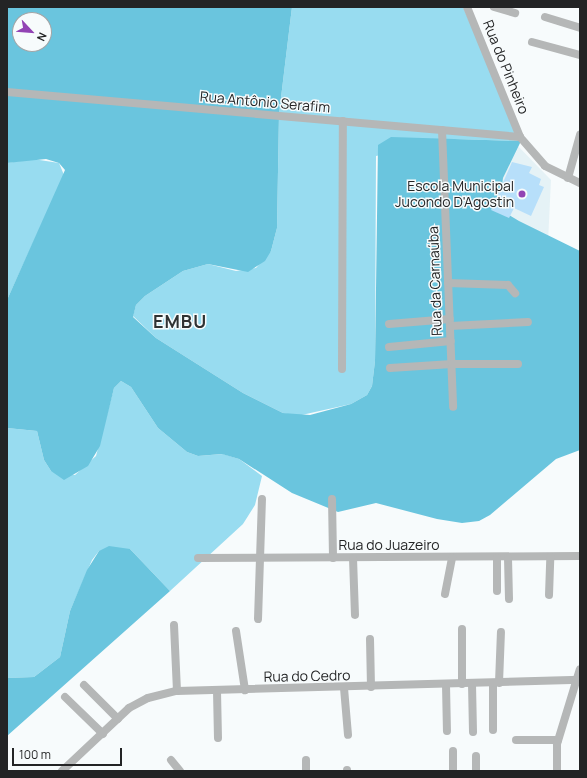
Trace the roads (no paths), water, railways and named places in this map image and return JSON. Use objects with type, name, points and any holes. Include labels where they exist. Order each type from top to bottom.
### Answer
[{"type":"street","name":"Rua do Pinheiro","points":[[467,7],[520,137]]},
{"type":"street","points":[[494,7],[515,13]]},
{"type":"street","points":[[545,17],[580,28]]},
{"type":"street","points":[[532,42],[580,55]]},
{"type":"street","name":"Rua Antônio Serafim","points":[[7,92],[520,137]]},
{"type":"street","points":[[342,369],[343,121]]},
{"type":"street","name":"Rua da Carnaúba","points":[[442,130],[453,407]]},
{"type":"street","points":[[568,178],[580,135]]},
{"type":"street","points":[[520,137],[545,166],[580,183]]},
{"type":"street","points":[[448,283],[508,285],[515,293]]},
{"type":"street","points":[[389,324],[528,322]]},
{"type":"street","points":[[389,347],[451,341]]},
{"type":"street","points":[[390,368],[452,364],[518,364]]},
{"type":"street","points":[[258,619],[262,558],[262,499]]},
{"type":"street","points":[[332,499],[333,558]]},
{"type":"street","name":"Rua do Juazeiro","points":[[198,558],[508,558],[580,556]]},
{"type":"street","points":[[549,595],[550,557]]},
{"type":"street","points":[[353,558],[355,615]]},
{"type":"street","points":[[445,594],[452,558]]},
{"type":"street","points":[[497,558],[497,591]]},
{"type":"street","points":[[508,558],[509,598]]},
{"type":"street","points":[[174,625],[176,692]]},
{"type":"street","points":[[462,628],[462,684]]},
{"type":"street","points":[[236,631],[245,690]]},
{"type":"street","points":[[493,730],[501,632]]},
{"type":"street","points":[[370,640],[371,687]]},
{"type":"street","points":[[557,771],[558,740],[578,680],[580,668]]},
{"type":"street","name":"Rua do Cedro","points":[[62,771],[103,734],[128,708],[148,698],[176,692],[578,680]]},
{"type":"street","points":[[84,684],[118,719]]},
{"type":"street","points":[[446,684],[448,731]]},
{"type":"street","points":[[472,684],[473,732]]},
{"type":"street","points":[[344,688],[348,735]]},
{"type":"street","points":[[217,691],[218,738]]},
{"type":"street","points":[[65,697],[103,734]]},
{"type":"street","points":[[516,740],[558,740]]},
{"type":"street","points":[[453,751],[453,771]]},
{"type":"street","points":[[476,756],[476,771]]},
{"type":"street","points":[[171,760],[180,771]]},
{"type":"street","points":[[306,760],[306,771]]},
{"type":"place","name":"Escola Municipal Jucondo D'Agostin","points":[[522,194]]},
{"type":"district","name":"EMBU","points":[[180,321]]}]
